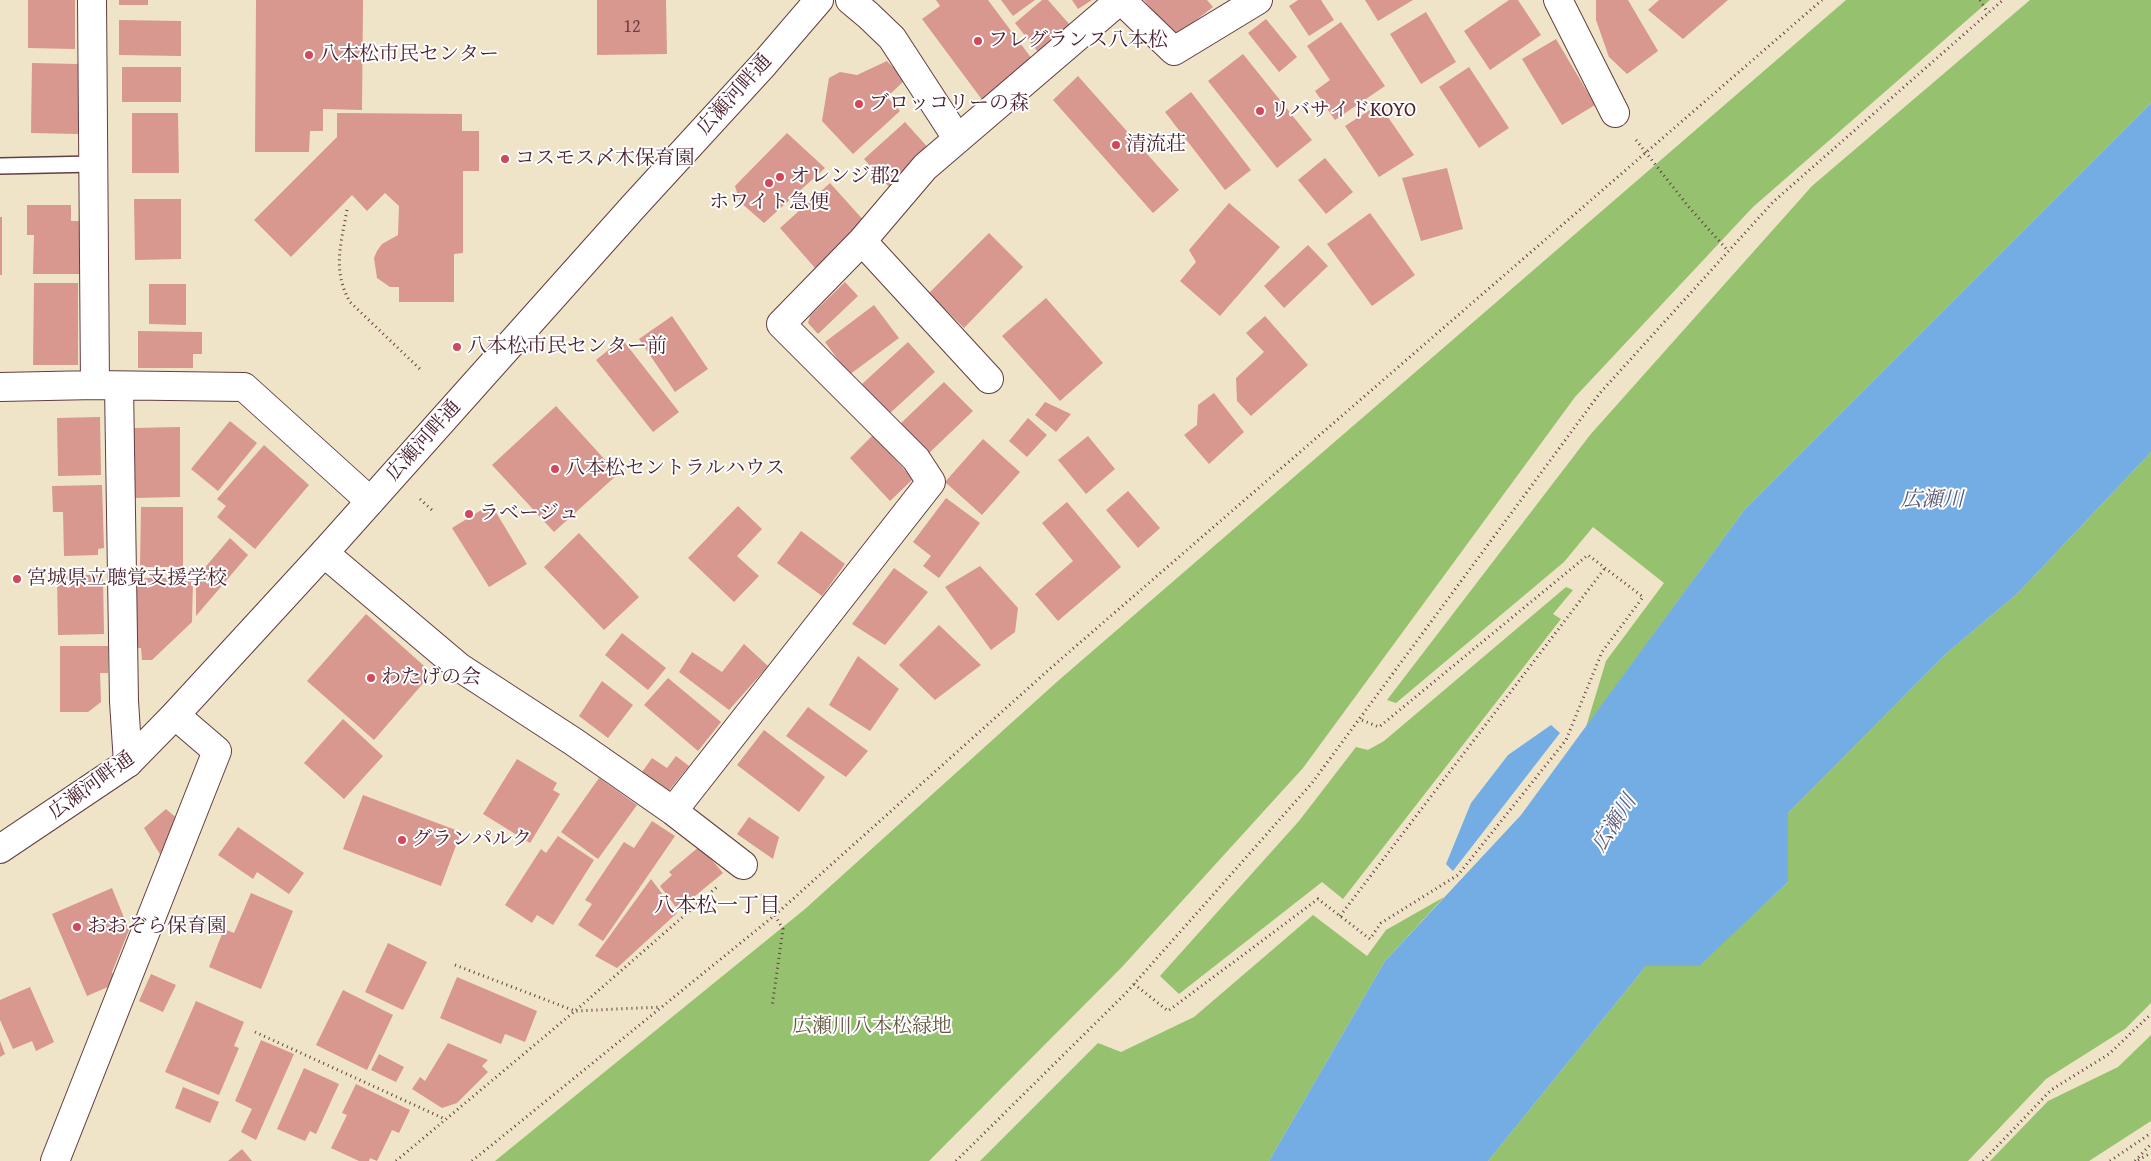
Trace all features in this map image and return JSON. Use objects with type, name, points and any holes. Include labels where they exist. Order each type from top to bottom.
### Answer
[{"type":"street","points":[[92,0],[94,164],[128,763]]},
{"type":"street","name":"広瀬河畔通","points":[[0,849],[128,763],[175,715],[324,553],[764,64],[819,0]]},
{"type":"street","points":[[850,0],[892,38],[958,138]]},
{"type":"street","points":[[673,811],[930,482],[916,460],[781,324],[862,241],[925,167],[1120,0],[1174,51],[1258,0]]},
{"type":"street","points":[[1558,0],[1614,113]]},
{"type":"street","points":[[862,241],[989,379]]},
{"type":"street","points":[[0,387],[107,385],[244,387],[370,501]]},
{"type":"street","points":[[324,553],[459,666],[574,742],[673,811],[743,865]]},
{"type":"street","points":[[55,1161],[217,751],[175,715]]},
{"type":"lane","points":[[0,166],[94,164]]},
{"type":"path","points":[[472,1161],[775,915],[1068,653],[1647,154],[1822,0]]},
{"type":"path","points":[[1980,0],[1988,13]]},
{"type":"path","points":[[956,1161],[1134,984],[1312,783],[1600,393],[1728,251],[1773,202],[2003,0]]},
{"type":"path","points":[[1637,142],[1688,206],[1728,251]]},
{"type":"path","points":[[347,210],[338,259],[344,291],[350,302],[422,371]]},
{"type":"path","points":[[420,499],[433,511]]},
{"type":"path","points":[[1134,984],[1168,1011],[1318,898],[1370,939],[1381,923],[1458,875],[1566,740],[1602,652],[1643,597],[1588,555],[1379,727],[1359,719]]},
{"type":"path","points":[[1340,916],[1605,568]]},
{"type":"path","points":[[396,1161],[575,1011],[743,865]]},
{"type":"path","points":[[769,906],[783,930],[772,1007]]},
{"type":"path","points":[[455,965],[575,1011],[662,1006]]},
{"type":"path","points":[[1983,1161],[2051,1090],[2109,1054],[2151,1014]]},
{"type":"path","points":[[255,1032],[445,1119]]},
{"type":"path","points":[[2110,1161],[2151,1133]]},
{"type":"path","points":[[2135,1161],[2151,1144]]},
{"type":"path","points":[[2135,1161],[2151,1153]]},
{"type":"green space","name":"広瀬川八本松緑地","points":[[1846,0],[1990,0],[1753,207],[1575,397],[1303,768],[1122,967],[929,1161],[495,1161],[805,909],[1059,680]]},
{"type":"green space","points":[[2030,0],[2151,0],[2151,103],[1745,509],[1586,727],[1606,661],[1664,583],[1593,527],[1564,562],[1396,703],[1387,700],[1590,435],[1812,186]]},
{"type":"green space","points":[[2151,452],[2151,1003],[2125,1029],[2046,1079],[1968,1161],[1488,1161],[1646,966],[1699,965],[1788,882],[1788,813],[1948,652],[2018,593]]},
{"type":"green space","points":[[1566,587],[1573,590],[1553,614],[1561,619],[1343,899],[1322,882],[1179,994],[1160,976],[1299,821],[1356,747],[1368,750],[1384,741]]},
{"type":"green space","points":[[1444,897],[1385,961],[1269,1161],[980,1161],[1098,1043],[1121,1052],[1194,1017],[1313,915],[1367,956],[1386,930]]},
{"type":"green space","points":[[2151,1035],[2151,1121],[2089,1161],[1990,1161],[2048,1101],[2118,1067]]},
{"type":"water","name":"広瀬川","points":[[2151,103],[2151,452],[2018,593],[1948,652],[1788,813],[1788,882],[1699,966],[1646,966],[1488,1161],[1269,1161],[1385,961],[1521,815],[1745,509]]},
{"type":"water","points":[[1551,725],[1560,733],[1453,871],[1446,864],[1471,803],[1508,755]]},
{"type":"building","points":[[28,0],[75,0],[75,49],[28,48]]},
{"type":"building","points":[[119,0],[148,0],[148,5],[119,5]]},
{"type":"building","name":"八本松市民センター","points":[[256,0],[363,0],[362,110],[323,109],[323,131],[310,131],[309,152],[255,152]]},
{"type":"building","points":[[597,0],[666,0],[667,54],[597,55]]},
{"type":"building","name":"フレグランス八本松","points":[[936,0],[988,0],[1035,63],[983,101],[922,19],[940,6]]},
{"type":"building","points":[[1001,0],[1035,0],[1013,16]]},
{"type":"building","points":[[1042,0],[1048,0],[1070,25],[1038,52],[1015,23]]},
{"type":"building","points":[[1072,0],[1092,0],[1078,9]]},
{"type":"building","points":[[1144,0],[1207,0],[1213,7],[1174,37]]},
{"type":"building","points":[[1298,0],[1321,0],[1334,20],[1309,36],[1289,6]]},
{"type":"building","points":[[1365,0],[1413,0],[1378,21]]},
{"type":"building","points":[[1509,0],[1518,0],[1541,35],[1490,70],[1464,31]]},
{"type":"building","points":[[1596,0],[1628,0],[1658,51],[1627,74],[1609,57],[1596,20]]},
{"type":"building","points":[[1659,0],[1728,0],[1683,39],[1648,10]]},
{"type":"building","points":[[1426,12],[1456,62],[1421,84],[1390,34]]},
{"type":"building","points":[[1266,19],[1297,57],[1279,72],[1248,33]]},
{"type":"building","points":[[119,20],[181,21],[181,56],[119,55]]},
{"type":"building","points":[[1341,22],[1385,86],[1335,120],[1315,91],[1330,80],[1307,46]]},
{"type":"building","points":[[1556,39],[1595,105],[1562,125],[1522,59]]},
{"type":"building","name":"リバサイドKOYO","points":[[1243,54],[1312,140],[1277,168],[1208,81]]},
{"type":"building","name":"ブロッコリーの森","points":[[887,61],[905,80],[887,97],[900,111],[853,154],[822,121],[829,78],[840,72],[857,75]]},
{"type":"building","points":[[32,63],[78,64],[78,134],[31,133]]},
{"type":"building","points":[[122,67],[181,67],[181,102],[122,102]]},
{"type":"building","points":[[1469,67],[1509,128],[1479,148],[1439,87]]},
{"type":"building","name":"清流荘","points":[[1078,76],[1179,190],[1153,213],[1053,100]]},
{"type":"building","points":[[1191,92],[1251,170],[1225,190],[1165,112]]},
{"type":"building","points":[[1379,104],[1414,155],[1379,177],[1345,126]]},
{"type":"building","points":[[132,113],[178,113],[179,173],[132,173]]},
{"type":"building","points":[[337,113],[462,114],[462,131],[479,131],[479,171],[463,171],[463,253],[454,254],[454,302],[399,302],[399,287],[390,287],[377,278],[374,258],[377,251],[382,244],[398,235],[399,206],[385,193],[367,211],[352,195],[291,257],[254,220],[337,137]]},
{"type":"building","points":[[905,122],[932,152],[891,189],[864,159]]},
{"type":"building","name":"オレンジ郡2","points":[[787,133],[825,168],[764,223],[740,202],[735,186]]},
{"type":"building","points":[[1325,158],[1353,192],[1326,214],[1298,180]]},
{"type":"building","points":[[1447,168],[1463,229],[1421,241],[1402,178]]},
{"type":"building","points":[[830,183],[866,223],[815,268],[780,228]]},
{"type":"building","points":[[134,199],[181,199],[181,259],[135,260]]},
{"type":"building","points":[[1229,203],[1280,247],[1220,316],[1180,281],[1196,262],[1189,250]]},
{"type":"building","points":[[27,205],[71,205],[71,221],[81,221],[80,274],[33,274],[34,235],[27,235]]},
{"type":"building","points":[[1370,213],[1415,275],[1372,306],[1327,244]]},
{"type":"building","points":[[0,217],[2,217],[2,275],[0,275]]},
{"type":"building","points":[[989,233],[1023,267],[964,328],[929,293]]},
{"type":"building","points":[[1308,245],[1328,266],[1284,308],[1264,286]]},
{"type":"building","points":[[845,282],[858,296],[818,334],[808,323],[810,316]]},
{"type":"building","points":[[34,283],[78,283],[78,365],[33,365]]},
{"type":"building","points":[[149,284],[186,284],[186,325],[149,324]]},
{"type":"building","points":[[1046,298],[1103,363],[1060,401],[1002,336]]},
{"type":"building","points":[[874,305],[899,338],[849,375],[825,342]]},
{"type":"building","points":[[672,316],[708,369],[675,392],[639,339]]},
{"type":"building","points":[[1265,316],[1308,365],[1251,416],[1237,401],[1236,378],[1264,352],[1246,333]]},
{"type":"building","points":[[138,331],[202,332],[202,354],[193,354],[193,368],[138,368]]},
{"type":"building","points":[[622,339],[679,412],[653,432],[596,360]]},
{"type":"building","points":[[908,342],[935,372],[889,414],[862,384]]},
{"type":"building","points":[[944,382],[973,411],[926,456],[898,426]]},
{"type":"building","points":[[1214,393],[1244,432],[1209,464],[1184,435],[1197,425],[1198,405]]},
{"type":"building","points":[[1045,402],[1071,414],[1056,432],[1035,415]]},
{"type":"building","name":"八本松セントラルハウス","points":[[556,406],[618,474],[554,532],[492,465]]},
{"type":"building","points":[[100,417],[101,475],[58,476],[57,418]]},
{"type":"building","points":[[1028,418],[1047,435],[1027,457],[1009,441]]},
{"type":"building","points":[[230,421],[257,443],[218,491],[191,469]]},
{"type":"building","points":[[180,427],[180,497],[135,498],[134,428]]},
{"type":"building","points":[[873,435],[913,479],[890,501],[850,458]]},
{"type":"building","points":[[1088,436],[1115,469],[1086,494],[1058,460]]},
{"type":"building","points":[[983,439],[1020,472],[982,515],[945,482]]},
{"type":"building","points":[[264,445],[309,485],[255,549],[217,517],[226,506],[217,499]]},
{"type":"building","points":[[102,485],[104,548],[98,549],[98,555],[64,556],[63,512],[53,512],[52,486]]},
{"type":"building","points":[[1128,491],[1160,528],[1138,548],[1106,510]]},
{"type":"building","points":[[946,498],[980,523],[939,578],[923,566],[931,556],[913,542]]},
{"type":"building","points":[[1067,502],[1121,567],[1058,621],[1035,594],[1073,561],[1042,523]]},
{"type":"building","points":[[491,504],[527,564],[489,587],[452,528]]},
{"type":"building","points":[[738,506],[762,529],[737,556],[759,576],[734,602],[688,558]]},
{"type":"building","points":[[141,507],[183,507],[183,567],[140,567]]},
{"type":"building","points":[[801,531],[845,564],[822,596],[777,563]]},
{"type":"building","points":[[579,533],[639,597],[604,630],[544,567]]},
{"type":"building","points":[[230,538],[248,555],[196,616],[196,578]]},
{"type":"building","points":[[980,566],[1018,608],[1015,632],[991,650],[945,587]]},
{"type":"building","points":[[894,568],[928,592],[885,645],[852,624]]},
{"type":"building","points":[[57,575],[103,575],[104,634],[58,635]]},
{"type":"building","points":[[136,578],[193,578],[192,622],[152,660],[142,660],[141,648],[136,648]]},
{"type":"building","points":[[366,614],[432,673],[374,740],[307,681]]},
{"type":"building","points":[[939,625],[981,665],[935,700],[899,665]]},
{"type":"building","points":[[622,633],[666,668],[648,690],[605,655]]},
{"type":"building","points":[[744,644],[768,666],[729,710],[679,672],[692,652],[722,672]]},
{"type":"building","points":[[60,646],[108,646],[108,673],[100,673],[101,702],[88,712],[60,712]]},
{"type":"building","points":[[858,656],[899,689],[870,731],[829,705]]},
{"type":"building","points":[[668,678],[721,722],[698,751],[644,705]]},
{"type":"building","points":[[602,681],[633,705],[608,738],[579,716]]},
{"type":"building","points":[[808,707],[868,751],[846,777],[786,736]]},
{"type":"building","points":[[343,719],[383,756],[344,799],[304,763]]},
{"type":"building","points":[[764,730],[825,777],[799,812],[737,765]]},
{"type":"building","points":[[676,756],[689,766],[667,793],[640,775],[652,758],[667,768]]},
{"type":"building","points":[[517,759],[557,783],[553,790],[560,794],[530,843],[483,814]]},
{"type":"building","points":[[599,778],[637,805],[598,859],[561,832]]},
{"type":"building","name":"グランパルク","points":[[363,795],[461,832],[441,886],[343,849]]},
{"type":"building","points":[[166,809],[179,820],[164,861],[144,828]]},
{"type":"building","points":[[749,817],[779,837],[773,859],[737,834]]},
{"type":"building","points":[[652,821],[675,836],[603,941],[578,925],[592,904],[585,900],[624,842],[634,848]]},
{"type":"building","points":[[238,827],[304,873],[289,894],[257,872],[253,879],[218,855]]},
{"type":"building","points":[[558,836],[594,860],[553,925],[537,915],[532,923],[505,905],[541,849],[546,853]]},
{"type":"building","points":[[700,846],[723,873],[678,910],[660,886],[672,875],[669,872]]},
{"type":"building","points":[[651,879],[677,913],[617,968],[595,956]]},
{"type":"building","points":[[112,888],[129,930],[112,972],[117,983],[87,996],[52,914]]},
{"type":"building","points":[[251,893],[293,911],[261,989],[209,967],[224,929],[234,933]]},
{"type":"building","points":[[388,943],[427,962],[403,1010],[365,992]]},
{"type":"building","points":[[151,974],[176,985],[163,1012],[139,1001]]},
{"type":"building","points":[[457,977],[537,1011],[525,1042],[505,1034],[501,1044],[440,1018]]},
{"type":"building","points":[[30,987],[54,1042],[36,1051],[32,1041],[13,1049],[0,1020],[0,1000]]},
{"type":"building","points":[[343,990],[393,1015],[367,1070],[316,1045]]},
{"type":"building","points":[[196,1001],[244,1022],[234,1046],[239,1048],[219,1095],[165,1072]]},
{"type":"building","points":[[261,1040],[294,1054],[256,1140],[241,1132],[252,1109],[235,1101]]},
{"type":"building","points":[[0,1041],[5,1054],[0,1057]]},
{"type":"building","points":[[448,1043],[488,1060],[482,1066],[488,1072],[457,1103],[442,1108],[412,1089],[420,1077],[425,1081]]},
{"type":"building","points":[[379,1054],[404,1067],[396,1082],[371,1070]]},
{"type":"building","points":[[304,1068],[339,1084],[316,1134],[310,1131],[305,1141],[277,1129]]},
{"type":"building","points":[[356,1084],[410,1110],[399,1133],[392,1130],[377,1161],[370,1158],[369,1161],[359,1161],[331,1148],[347,1115],[342,1113]]},
{"type":"building","points":[[183,1087],[219,1102],[210,1123],[175,1108]]},
{"type":"building","points":[[242,1149],[252,1161],[228,1161]]},
{"type":"place","name":"フレグランス八本松","points":[[978,41]]},
{"type":"place","name":"八本松市民センター","points":[[309,55]]},
{"type":"place","name":"ブロッコリーの森","points":[[859,104]]},
{"type":"place","name":"リバサイドKOYO","points":[[1260,111]]},
{"type":"place","name":"清流荘","points":[[1116,145]]},
{"type":"place","name":"コスモス〆木保育園","points":[[505,159]]},
{"type":"place","name":"オレンジ郡2","points":[[780,177]]},
{"type":"place","name":"ホワイト急便","points":[[769,183]]},
{"type":"place","name":"八本松市民センター前","points":[[457,347]]},
{"type":"place","name":"八本松セントラルハウス","points":[[555,469]]},
{"type":"place","name":"ラベージュ","points":[[469,514]]},
{"type":"place","name":"宮城県立聴覚支援学校","points":[[17,579]]},
{"type":"place","name":"わたげの会","points":[[371,678]]},
{"type":"place","name":"グランパルク","points":[[402,840]]},
{"type":"place","name":"おおぞら保育園","points":[[77,927]]},
{"type":"district","name":"八本松一丁目","points":[[717,907]]}]
